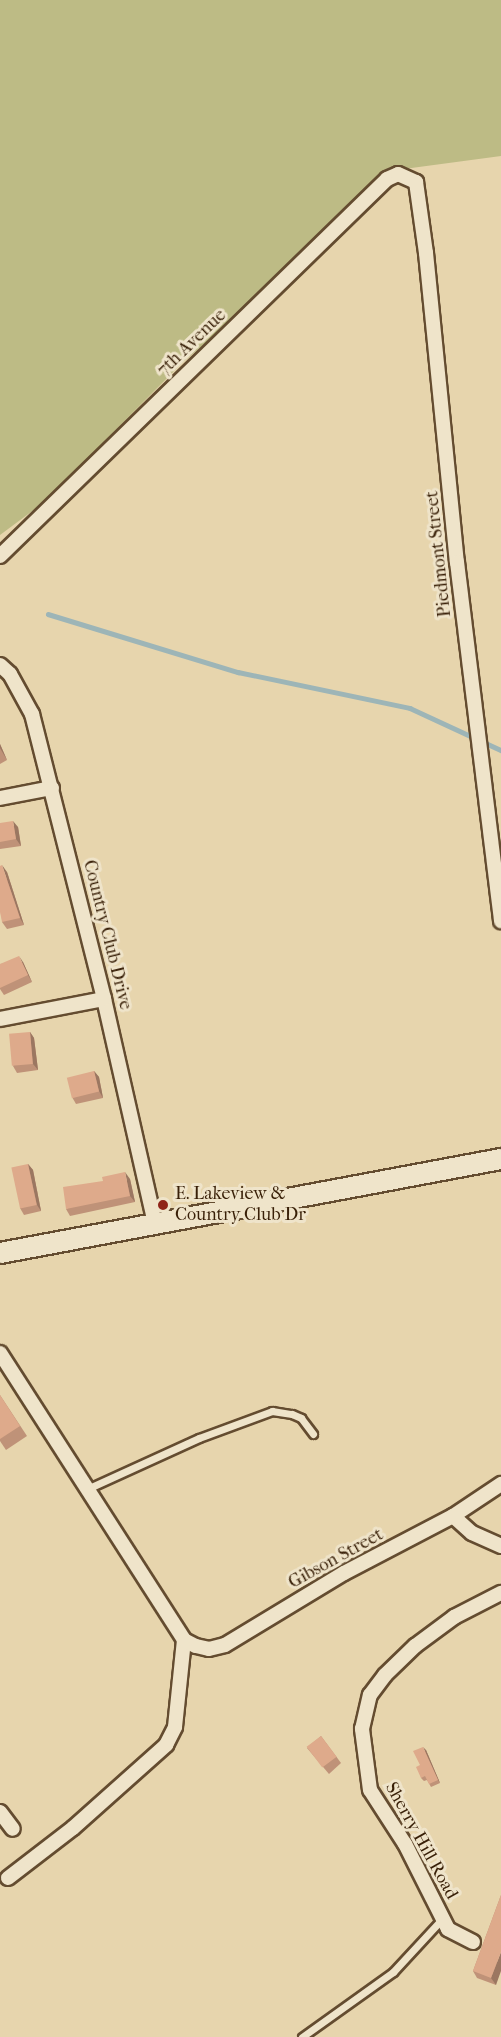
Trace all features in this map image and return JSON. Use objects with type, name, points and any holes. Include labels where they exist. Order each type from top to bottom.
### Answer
[{"type":"street","name":"7th Avenue","points":[[0,556],[387,179],[398,174],[416,182]]},
{"type":"street","name":"Piedmont Street","points":[[416,182],[426,253],[457,562],[501,921]]},
{"type":"street","name":"Country Club Drive","points":[[0,665],[10,674],[32,714],[104,999],[155,1224]]},
{"type":"street","points":[[0,798],[52,788]]},
{"type":"street","points":[[0,1019],[104,999]]},
{"type":"street","points":[[0,1253],[501,1159]]},
{"type":"street","points":[[0,1353],[184,1640],[176,1727],[166,1745],[73,1828],[8,1878]]},
{"type":"street","name":"Gibson Street","points":[[184,1640],[209,1649],[225,1645],[344,1573],[453,1516],[501,1484]]},
{"type":"street","points":[[453,1516],[472,1533],[501,1546]]},
{"type":"street","name":"Sherry Hill Road","points":[[474,1942],[448,1929],[405,1844],[370,1790],[362,1729],[370,1695],[385,1675],[415,1646],[454,1617],[501,1593]]},
{"type":"street","points":[[0,1812],[13,1829]]},
{"type":"lane","points":[[87,1489],[199,1438],[272,1411],[301,1418],[313,1434]]},
{"type":"lane","points":[[302,2037],[393,1972],[443,1918]]},
{"type":"shaded area","points":[[0,0],[501,0],[501,156],[389,171],[283,268],[258,298],[182,363],[43,503],[0,535]]},
{"type":"building","points":[[13,821],[16,839],[0,842],[0,823]]},
{"type":"building","points":[[2,865],[20,918],[2,922],[0,866]]},
{"type":"building","points":[[19,956],[28,975],[0,988],[0,964]]},
{"type":"building","points":[[30,1032],[33,1064],[12,1066],[9,1034]]},
{"type":"building","points":[[94,1071],[99,1091],[72,1098],[67,1078]]},
{"type":"building","points":[[28,1164],[37,1205],[20,1209],[11,1168]]},
{"type":"building","points":[[125,1172],[130,1196],[66,1209],[63,1187],[103,1181],[102,1177]]},
{"type":"building","points":[[0,1395],[20,1426],[0,1439]]},
{"type":"building","points":[[321,1736],[337,1757],[322,1768],[307,1747]]},
{"type":"building","points":[[423,1747],[438,1780],[429,1784],[425,1776],[421,1778],[416,1767],[420,1765],[413,1751]]},
{"type":"building","points":[[501,1895],[501,1952],[491,1978],[473,1971]]},
{"type":"waterway","points":[[48,614],[238,672],[410,708],[501,750]]},
{"type":"place","name":"E. Lakeview & Country Club Dr","points":[[163,1205]]}]
